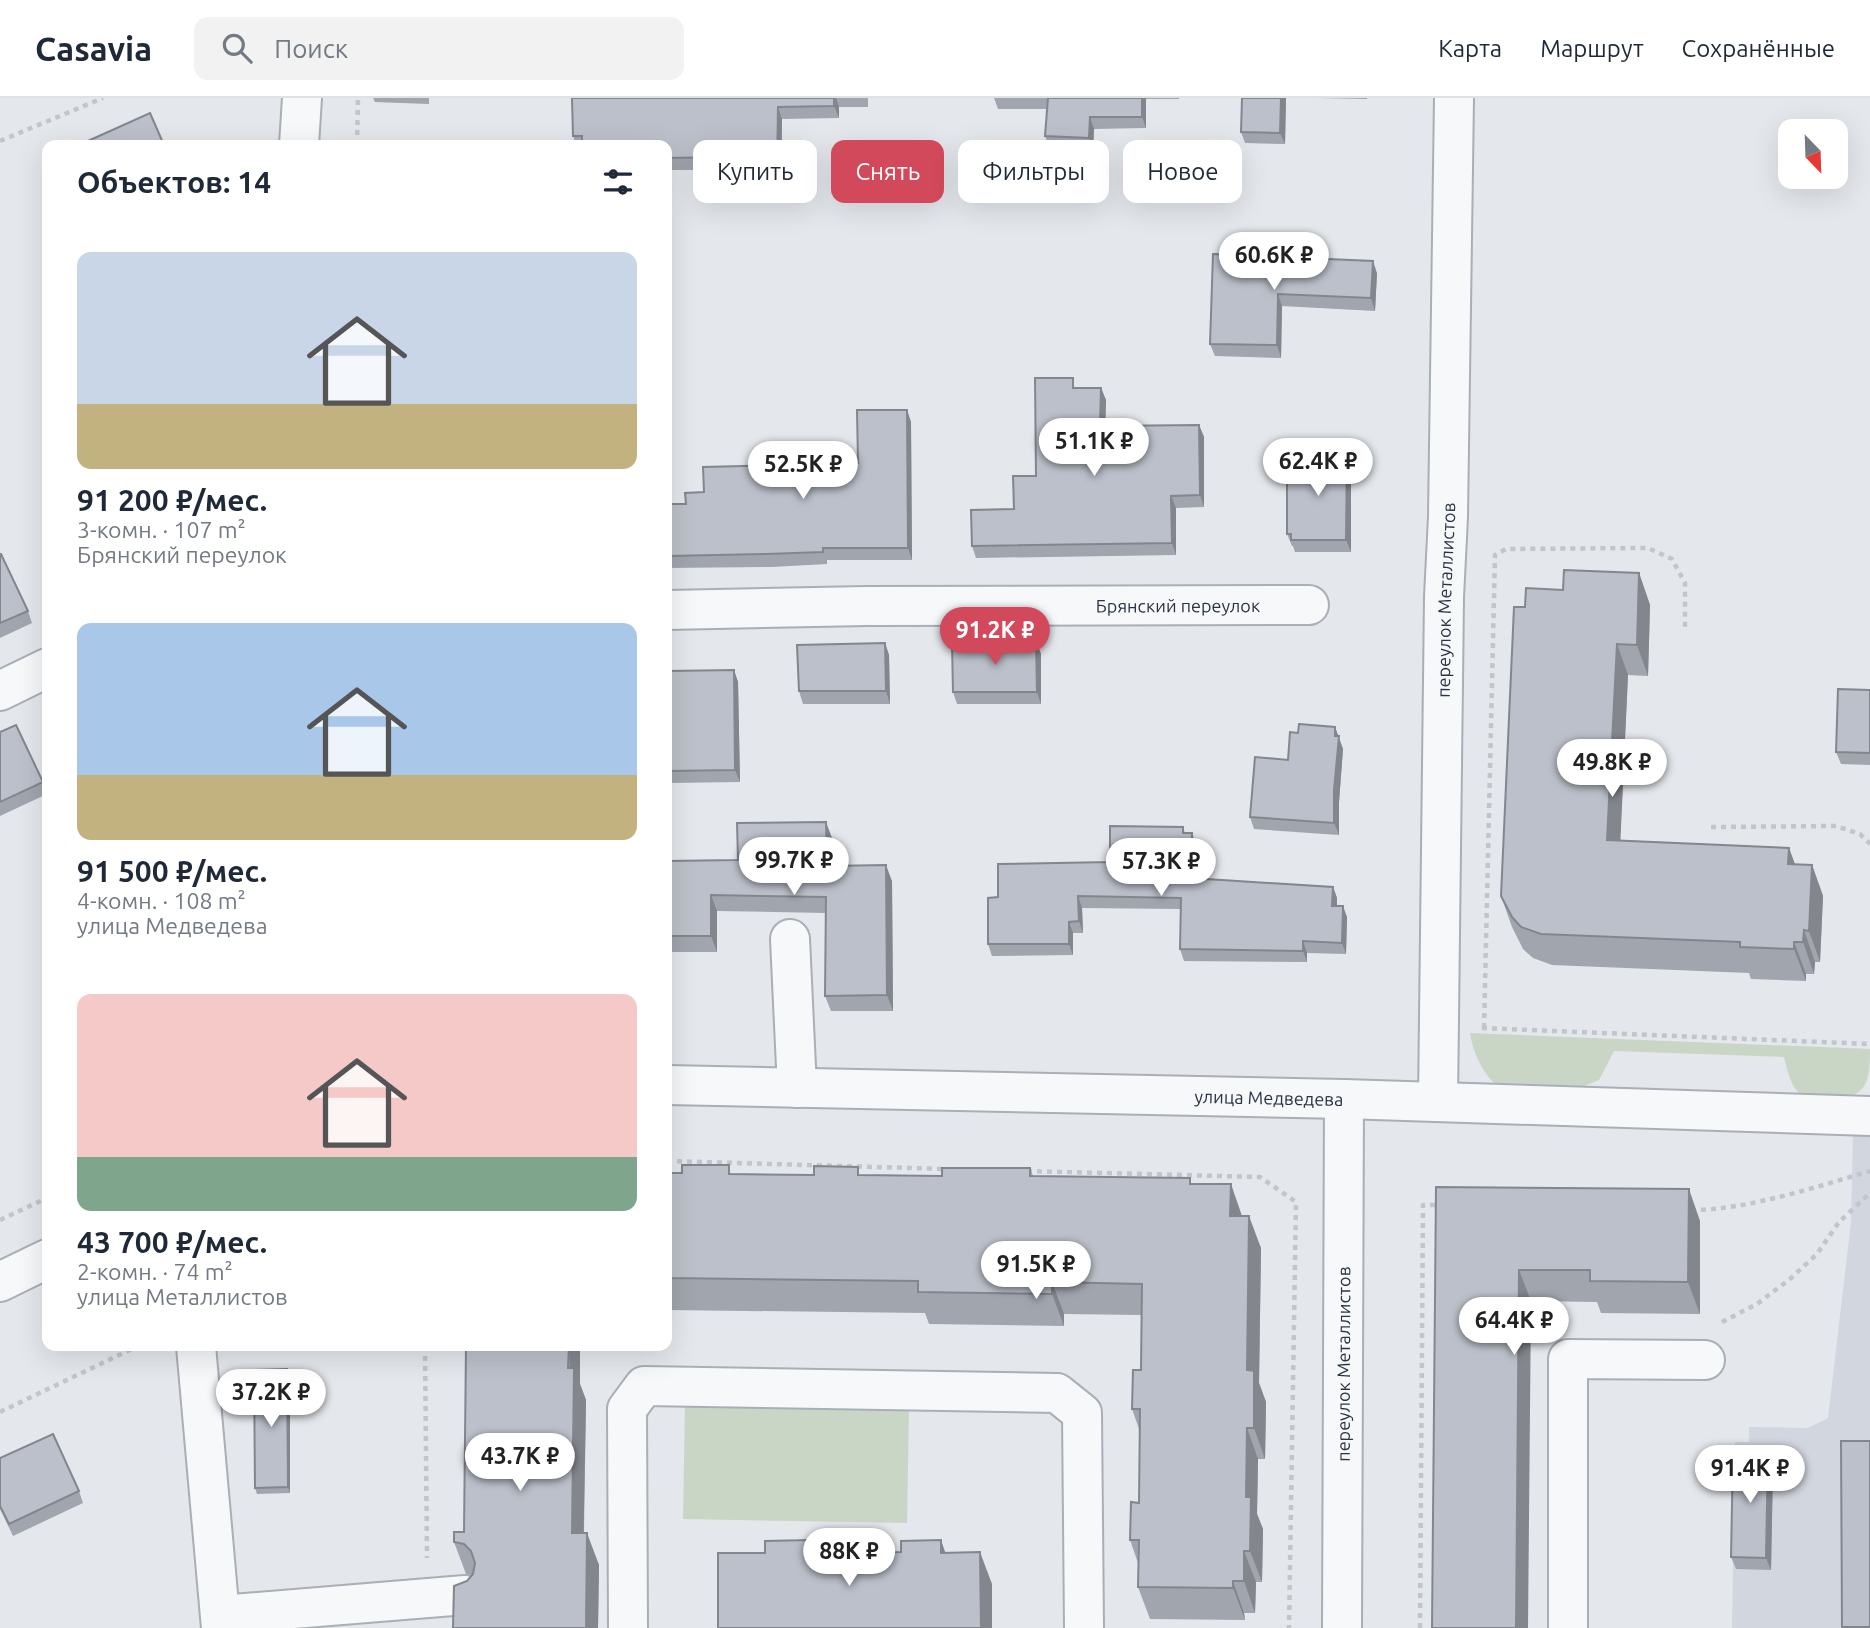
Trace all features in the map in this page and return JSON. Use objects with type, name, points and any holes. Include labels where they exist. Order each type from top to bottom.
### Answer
[{"type":"street","points":[[299,140],[302,98]]},
{"type":"street","name":"переулок Металлистов","points":[[1438,1102],[1454,98]]},
{"type":"street","name":"Брянский переулок","points":[[672,610],[881,606],[1310,605]]},
{"type":"street","points":[[0,691],[42,670]]},
{"type":"street","points":[[790,939],[797,1088]]},
{"type":"street","name":"улица Медведева","points":[[672,1085],[1344,1099],[1870,1116]]},
{"type":"street","name":"переулок Металлистов","points":[[1342,1628],[1344,1099]]},
{"type":"street","points":[[0,1282],[42,1261]]},
{"type":"street","points":[[1568,1628],[1568,1359],[1709,1344]]},
{"type":"street","points":[[197,1351],[220,1621],[465,1595]]},
{"type":"street","points":[[618,1607],[626,1409],[644,1386],[1057,1393],[1082,1413],[1083,1628]]},
{"type":"path","points":[[0,141],[103,98]]},
{"type":"path","points":[[357,140],[358,98]]},
{"type":"path","points":[[1485,1028],[1495,555],[1506,549],[1648,548],[1672,559],[1685,583],[1685,629]]},
{"type":"path","points":[[1711,827],[1836,826],[1860,834],[1870,844]]},
{"type":"path","points":[[1439,1027],[1870,1044]]},
{"type":"path","points":[[672,1161],[957,1169]]},
{"type":"path","points":[[1026,1171],[1260,1177],[1296,1202],[1289,1628]]},
{"type":"path","points":[[1691,1209],[1704,1210],[1776,1197],[1870,1171]]},
{"type":"path","points":[[1709,1344],[1817,1254],[1839,1222],[1870,1193]]},
{"type":"path","points":[[0,1220],[42,1200]]},
{"type":"path","points":[[1420,1628],[1423,1205],[1450,1206]]},
{"type":"path","points":[[0,1412],[128,1351]]},
{"type":"path","points":[[425,1351],[428,1600]]},
{"type":"shaded area","points":[[1853,1130],[1870,1131],[1870,1628],[1732,1628],[1735,1442],[1749,1442],[1749,1427],[1808,1428],[1828,1418],[1851,1222]]},
{"type":"green space","points":[[1470,1033],[1870,1049],[1870,1062],[1869,1073],[1862,1088],[1848,1097],[1838,1098],[1810,1098],[1801,1094],[1795,1089],[1784,1057],[1614,1051],[1599,1080],[1584,1086],[1494,1083],[1478,1060]]},
{"type":"green space","points":[[685,1405],[909,1409],[907,1523],[683,1519]]},
{"type":"building","points":[[572,98],[834,98],[834,106],[778,107],[777,140],[693,140],[693,158],[672,158],[672,140],[582,140],[582,136],[573,136]]},
{"type":"building","points":[[1048,98],[1142,98],[1142,117],[1090,117],[1089,138],[1045,136]]},
{"type":"building","points":[[1242,98],[1281,98],[1280,133],[1241,132]]},
{"type":"building","points":[[150,113],[162,140],[90,140]]},
{"type":"building","points":[[1213,254],[1373,261],[1371,298],[1278,294],[1277,345],[1210,344]]},
{"type":"building","points":[[1035,378],[1073,378],[1073,388],[1101,388],[1100,426],[1199,425],[1200,495],[1171,496],[1172,543],[972,546],[971,510],[1014,509],[1013,476],[1036,476]]},
{"type":"building","points":[[857,410],[907,410],[908,548],[823,548],[823,552],[672,556],[672,504],[686,504],[685,493],[704,492],[703,467],[858,463]]},
{"type":"building","points":[[1300,453],[1347,453],[1346,540],[1291,540],[1291,534],[1287,534],[1287,470],[1300,469]]},
{"type":"building","points":[[0,554],[28,611],[0,623]]},
{"type":"building","points":[[1564,570],[1639,573],[1637,645],[1617,644],[1607,840],[1789,848],[1788,864],[1812,865],[1809,931],[1804,930],[1803,942],[1794,942],[1794,949],[1740,947],[1740,942],[1541,934],[1521,927],[1512,917],[1501,896],[1514,607],[1525,607],[1526,588],[1563,590]]},
{"type":"building","points":[[1036,642],[1037,692],[953,692],[952,643]]},
{"type":"building","points":[[885,643],[886,691],[799,691],[797,645]]},
{"type":"building","points":[[734,670],[735,770],[672,771],[672,671]]},
{"type":"building","points":[[1838,689],[1870,690],[1870,753],[1836,752]]},
{"type":"building","points":[[1299,724],[1335,727],[1335,736],[1339,736],[1334,823],[1250,817],[1255,757],[1288,760],[1290,732],[1298,733]]},
{"type":"building","points":[[16,725],[42,782],[0,802],[0,732]]},
{"type":"building","points":[[826,822],[827,866],[886,865],[887,995],[825,996],[826,897],[711,895],[711,936],[672,936],[672,861],[738,860],[737,823]]},
{"type":"building","points":[[1110,826],[1183,827],[1183,833],[1192,833],[1191,878],[1333,887],[1332,906],[1343,906],[1342,943],[1303,941],[1303,951],[1180,949],[1181,898],[1078,896],[1079,921],[1069,922],[1069,944],[988,944],[988,898],[998,897],[998,864],[1110,862]]},
{"type":"building","points":[[682,1165],[729,1165],[729,1174],[814,1175],[814,1166],[858,1167],[858,1175],[942,1176],[942,1168],[1030,1168],[1030,1176],[1190,1178],[1190,1184],[1231,1184],[1230,1216],[1249,1216],[1247,1370],[1254,1371],[1254,1428],[1247,1428],[1246,1497],[1251,1497],[1250,1551],[1244,1551],[1244,1581],[1233,1581],[1233,1588],[1138,1587],[1139,1540],[1130,1540],[1131,1502],[1139,1503],[1140,1409],[1132,1409],[1133,1370],[1141,1370],[1142,1284],[1052,1282],[1052,1294],[918,1292],[918,1281],[672,1278],[672,1173],[682,1173]]},
{"type":"building","points":[[1436,1187],[1689,1189],[1688,1282],[1590,1281],[1590,1270],[1519,1270],[1516,1628],[1432,1628]]},
{"type":"building","points":[[466,1351],[569,1351],[568,1368],[574,1368],[572,1533],[587,1533],[586,1628],[453,1628],[454,1586],[467,1581],[473,1574],[475,1563],[471,1551],[464,1544],[454,1542],[454,1532],[464,1532]]},
{"type":"building","points":[[287,1369],[288,1487],[255,1488],[254,1370]]},
{"type":"building","points":[[53,1434],[79,1491],[9,1524],[0,1506],[0,1458]]},
{"type":"building","points":[[1841,1441],[1870,1441],[1870,1627],[1842,1627]]},
{"type":"building","points":[[1733,1453],[1768,1453],[1766,1558],[1731,1557]]},
{"type":"building","points":[[811,1540],[811,1553],[901,1552],[901,1541],[941,1540],[941,1553],[980,1552],[981,1628],[718,1628],[718,1553],[765,1553],[765,1541]]}]
